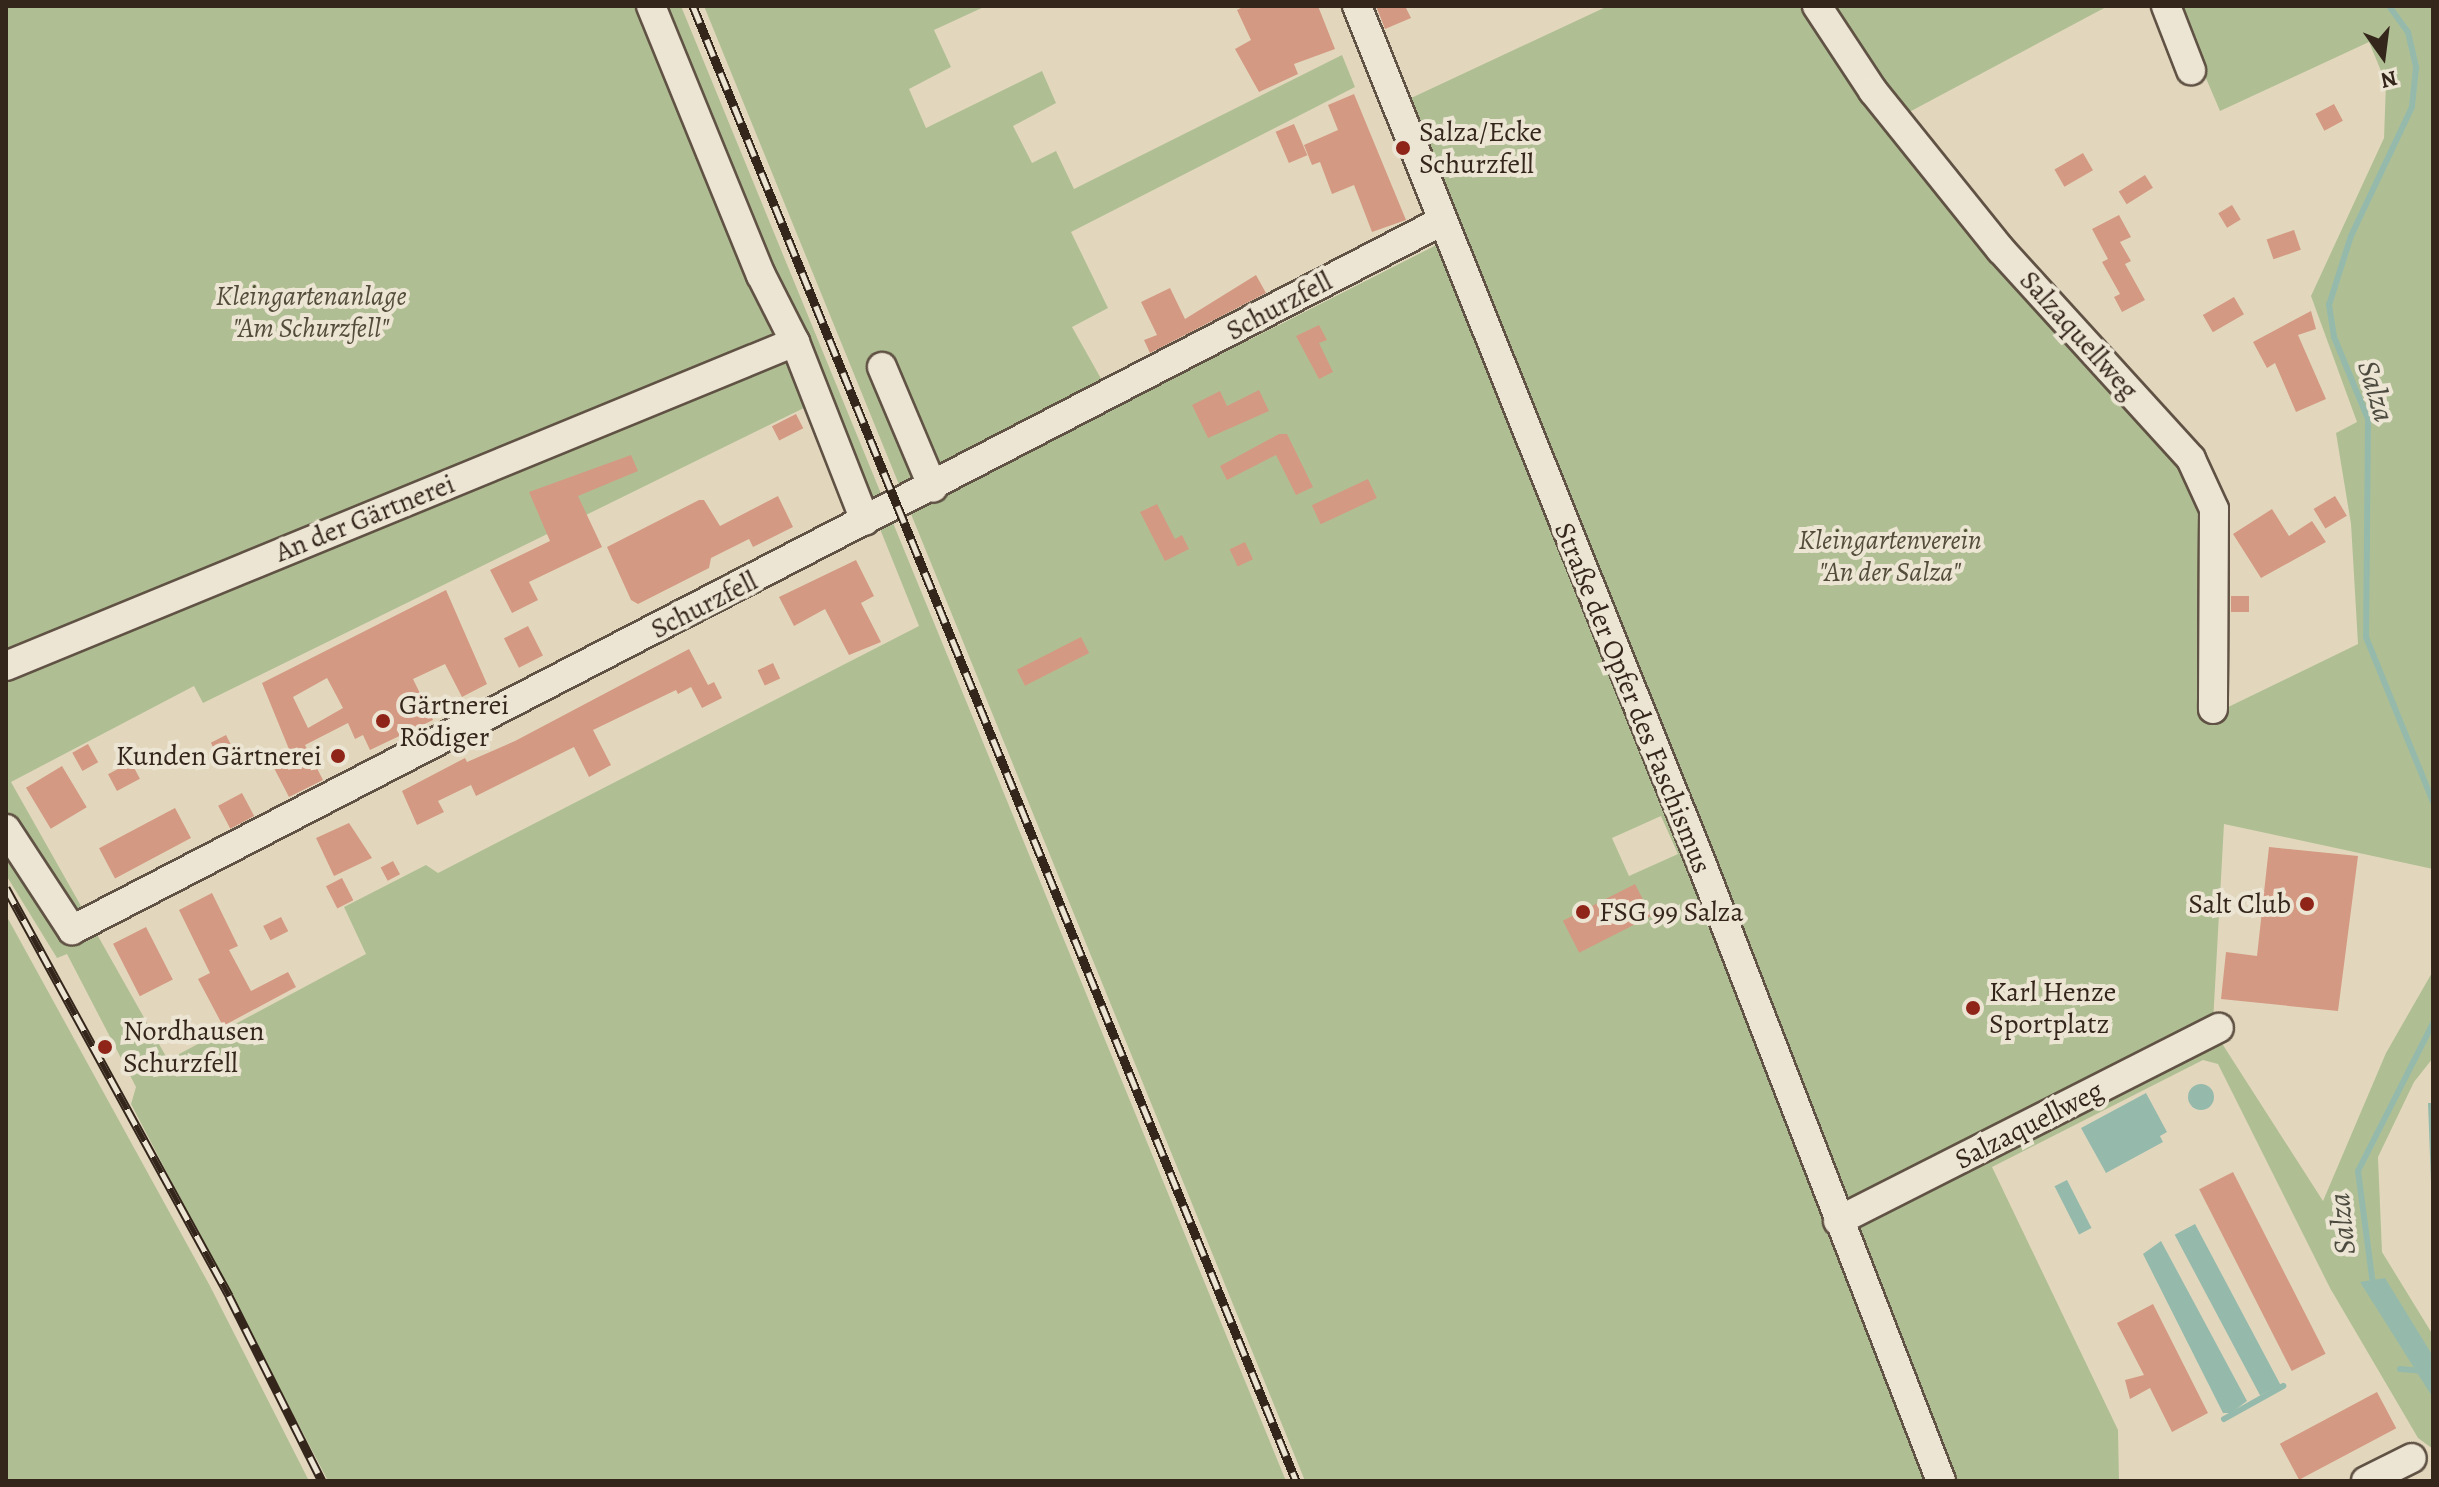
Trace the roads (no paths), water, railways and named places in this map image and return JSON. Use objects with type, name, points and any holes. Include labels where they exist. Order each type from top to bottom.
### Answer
[{"type":"street","points":[[651,6],[761,275],[795,342],[865,521]]},
{"type":"street","name":"Straße der Opfer des Faschismus","points":[[1357,6],[1699,857],[1941,1481]]},
{"type":"street","name":"Salzaquellweg","points":[[1817,6],[1873,91],[2001,250],[2191,459],[2214,509],[2213,709]]},
{"type":"street","points":[[2166,6],[2191,70]]},
{"type":"street","name":"Schurzfell","points":[[6,829],[72,930],[933,488],[1442,221]]},
{"type":"street","name":"An der Gärtnerei","points":[[6,666],[795,342]]},
{"type":"street","points":[[882,367],[933,488]]},
{"type":"street","name":"Salzaquellweg","points":[[1838,1221],[2219,1028]]},
{"type":"street","points":[[2366,1481],[2412,1458]]},
{"type":"waterway","name":"Salza","points":[[2389,6],[2408,32],[2416,68],[2412,107],[2351,236],[2329,305],[2334,337],[2368,419],[2366,637],[2433,802]]},
{"type":"waterway","name":"Salza","points":[[2373,1285],[2358,1171],[2433,1023]]},
{"type":"waterway","points":[[2400,1369],[2433,1372]]},
{"type":"waterway","points":[[2224,1419],[2283,1386]]},
{"type":"railway","points":[[693,6],[1296,1481]]},
{"type":"railway","points":[[6,888],[229,1296],[322,1481]]},
{"type":"place","name":"Salza/Ecke Schurzfell","points":[[1403,148]]},
{"type":"place","name":"Gärtnerei Rödiger","points":[[383,721]]},
{"type":"place","name":"Kunden Gärtnerei","points":[[338,756]]},
{"type":"place","name":"Salt Club","points":[[2307,904]]},
{"type":"place","name":"FSG 99 Salza","points":[[1583,912]]},
{"type":"place","name":"Karl Henze Sportplatz","points":[[1973,1008]]},
{"type":"place","name":"Nordhausen Schurzfell","points":[[105,1047]]},
{"type":"park label","name":"Kleingartenanlage \"Am Schurzfell\"","points":[[311,312]]},
{"type":"park label","name":"Kleingartenverein \"An der Salza\"","points":[[1890,556]]}]
